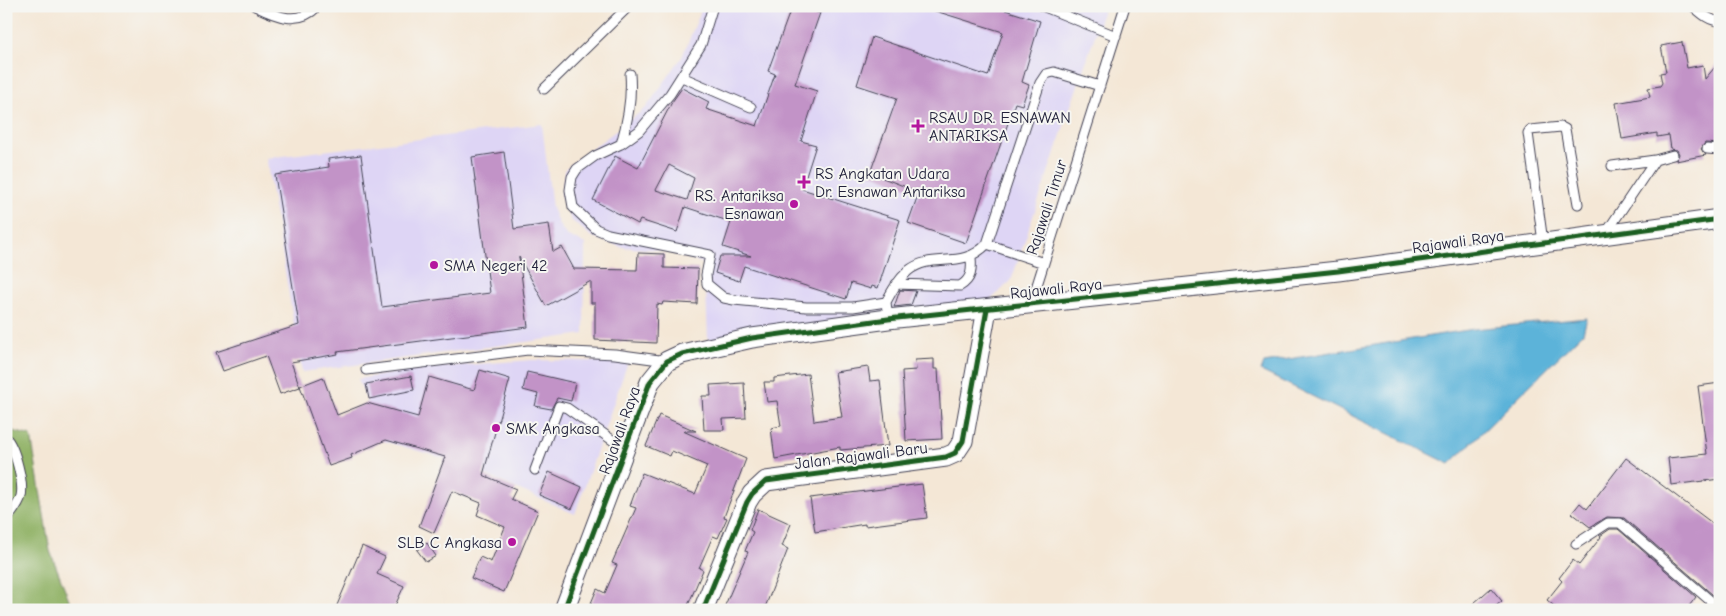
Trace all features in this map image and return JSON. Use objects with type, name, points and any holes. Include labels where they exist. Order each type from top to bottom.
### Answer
[{"type":"street","name":"Rajawali Raya","points":[[564,610],[650,382],[667,361],[694,350],[887,311],[987,309],[1338,271],[1720,219]]},
{"type":"street","name":"Jalan Rajawali Baru","points":[[703,610],[747,502],[752,494],[766,481],[946,457],[958,450],[963,441],[987,309]]},
{"type":"lane","points":[[255,6],[286,18],[309,15],[318,6]]},
{"type":"lane","points":[[544,89],[629,6]]},
{"type":"lane","points":[[713,6],[701,45],[670,94],[639,131],[621,144],[585,162],[572,177],[570,198],[574,207],[596,229],[608,234],[710,255],[706,275],[707,284],[724,298],[806,307],[853,307],[887,311],[896,284],[909,270],[919,265],[971,257],[986,244],[1042,78],[1046,74],[1054,72],[1100,86]]},
{"type":"lane","points":[[1042,6],[1116,36]]},
{"type":"lane","name":"Rajawali Timur","points":[[1031,304],[1126,6]]},
{"type":"lane","points":[[1693,6],[1714,21],[1720,21]]},
{"type":"lane","points":[[621,144],[629,117],[632,91],[630,74]]},
{"type":"lane","points":[[682,77],[751,107]]},
{"type":"lane","points":[[1543,242],[1528,133],[1530,130],[1561,127],[1566,131],[1578,204]]},
{"type":"lane","points":[[1707,149],[1720,150]]},
{"type":"lane","points":[[1612,166],[1673,156]]},
{"type":"lane","points":[[1605,235],[1655,160]]},
{"type":"lane","points":[[986,244],[1044,263]]},
{"type":"lane","points":[[896,284],[960,286],[967,282],[971,276],[971,257]]},
{"type":"lane","points":[[366,370],[528,350],[614,354],[667,361]]},
{"type":"lane","points":[[535,470],[559,406],[567,408],[625,450]]},
{"type":"lane","points":[[6,438],[13,447],[21,490],[18,502],[6,520]]},
{"type":"lane","points":[[1576,544],[1608,523],[1620,523],[1717,608]]},
{"type":"shaded area","name":"RS Angkatan Udara Dr. Esnawan Antariksa","points":[[703,6],[1105,6],[1011,281],[987,303],[708,340],[705,264],[667,251],[621,247],[591,236],[571,220],[561,196],[565,169],[646,108],[682,57]]},
{"type":"shaded area","name":"SMA Negeri 42","points":[[542,124],[552,208],[559,225],[566,235],[585,244],[584,334],[302,372],[266,158]]},
{"type":"shaded area","name":"SMK Angkasa","points":[[532,360],[628,362],[575,514],[484,474],[486,470],[383,441],[358,379],[427,368]]},
{"type":"green space","points":[[6,429],[31,436],[50,551],[73,610],[6,610]]},
{"type":"water","points":[[1587,318],[1583,333],[1450,464],[1261,371],[1264,363],[1474,329]]},
{"type":"building","points":[[792,6],[818,6],[816,12],[820,13],[795,84],[817,91],[801,141],[816,145],[802,189],[900,220],[878,288],[872,286],[871,289],[851,283],[846,299],[744,266],[739,281],[715,273],[720,256],[751,256],[723,247],[731,222],[685,207],[677,232],[640,220],[638,224],[593,200],[615,156],[638,168],[672,102],[682,88],[709,102],[706,109],[757,126],[775,74],[768,71]],"holes":[[[669,165],[694,178],[687,200],[656,190]]]},
{"type":"building","points":[[930,6],[1006,6],[1005,10],[1040,21],[1022,82],[1029,85],[1022,105],[1015,103],[966,243],[908,223],[919,192],[870,173],[897,98],[857,85],[872,37],[988,76],[1003,32],[929,9]]},
{"type":"building","points":[[1682,42],[1687,68],[1703,65],[1705,79],[1720,61],[1720,144],[1705,143],[1701,149],[1706,155],[1676,161],[1679,154],[1677,150],[1671,149],[1669,135],[1657,137],[1657,133],[1622,139],[1616,103],[1650,97],[1648,88],[1660,86],[1662,83],[1660,73],[1666,72],[1661,46]]},
{"type":"building","points":[[504,152],[514,229],[549,224],[553,252],[562,247],[574,269],[637,270],[638,253],[664,254],[664,268],[698,269],[697,304],[663,302],[662,305],[657,304],[656,343],[595,340],[595,303],[591,303],[591,281],[546,306],[519,257],[528,327],[337,352],[338,354],[291,362],[300,387],[280,394],[266,356],[223,371],[216,352],[299,325],[275,175],[329,167],[328,159],[361,155],[382,307],[490,293],[472,157]]},
{"type":"building","points":[[900,290],[916,291],[911,305],[894,307]]},
{"type":"building","points":[[934,359],[934,369],[938,369],[942,439],[906,441],[902,371],[916,370],[915,360]]},
{"type":"building","points":[[868,367],[870,381],[880,380],[888,446],[840,450],[840,447],[775,459],[771,428],[781,426],[777,401],[767,402],[764,382],[774,382],[774,378],[808,374],[814,421],[842,417],[835,372]]},
{"type":"building","points":[[480,370],[510,379],[483,475],[516,489],[511,499],[538,511],[504,592],[471,578],[480,557],[491,562],[505,527],[477,515],[481,503],[452,491],[434,533],[419,526],[445,457],[386,440],[351,455],[352,458],[329,466],[300,386],[323,377],[337,415],[367,403],[418,417],[429,377],[474,390]]},
{"type":"building","points":[[527,372],[575,383],[571,401],[557,398],[551,409],[535,406],[538,394],[523,390]]},
{"type":"building","points":[[411,376],[414,390],[369,399],[366,384]]},
{"type":"building","points":[[744,383],[746,418],[723,419],[724,430],[704,430],[702,396],[711,396],[710,385]]},
{"type":"building","points":[[1720,383],[1720,479],[1671,485],[1668,458],[1707,454],[1698,386]]},
{"type":"building","points":[[659,415],[696,431],[683,431],[746,459],[724,517],[727,518],[718,538],[713,536],[699,568],[703,570],[686,610],[588,610],[597,589],[605,593],[617,565],[612,563],[636,508],[630,506],[642,473],[695,494],[707,466],[672,451],[670,456],[646,446]]},
{"type":"building","points":[[1626,458],[1720,529],[1720,601],[1624,518],[1607,517],[1590,527],[1572,513],[1580,503],[1587,509]]},
{"type":"building","points":[[549,472],[582,487],[572,509],[539,495]]},
{"type":"building","points":[[922,484],[927,518],[865,526],[865,524],[815,532],[810,498]]},
{"type":"building","points":[[758,509],[791,524],[782,546],[788,549],[764,610],[723,610],[748,552],[745,551],[753,532],[750,530]]},
{"type":"building","points":[[1610,529],[1618,529],[1696,597],[1686,610],[1559,610],[1547,600],[1562,581],[1559,578],[1573,560],[1579,565],[1600,536]]},
{"type":"building","points":[[427,543],[436,556],[426,562],[417,550]]},
{"type":"building","points":[[362,546],[385,557],[377,574],[404,586],[393,610],[335,610]]},
{"type":"building","points":[[1491,588],[1502,601],[1491,610],[1466,610]]},
{"type":"cycle path","points":[[564,610],[650,382],[667,361],[682,354],[752,338],[888,319],[1338,271],[1720,219]]},
{"type":"cycle path","points":[[703,610],[747,502],[752,494],[766,481],[946,457],[955,453],[963,441],[987,309]]},
{"type":"place","name":"RSAU DR. ESNAWAN ANTARIKSA","points":[[918,126]]},
{"type":"place","name":"RS Angkatan Udara Dr. Esnawan Antariksa","points":[[804,182]]},
{"type":"place","name":"RS. Antariksa Esnawan","points":[[794,204]]},
{"type":"place","name":"SMA Negeri 42","points":[[434,265]]},
{"type":"place","name":"SMK Angkasa","points":[[496,428]]},
{"type":"place","name":"SLB C Angkasa","points":[[512,542]]}]
